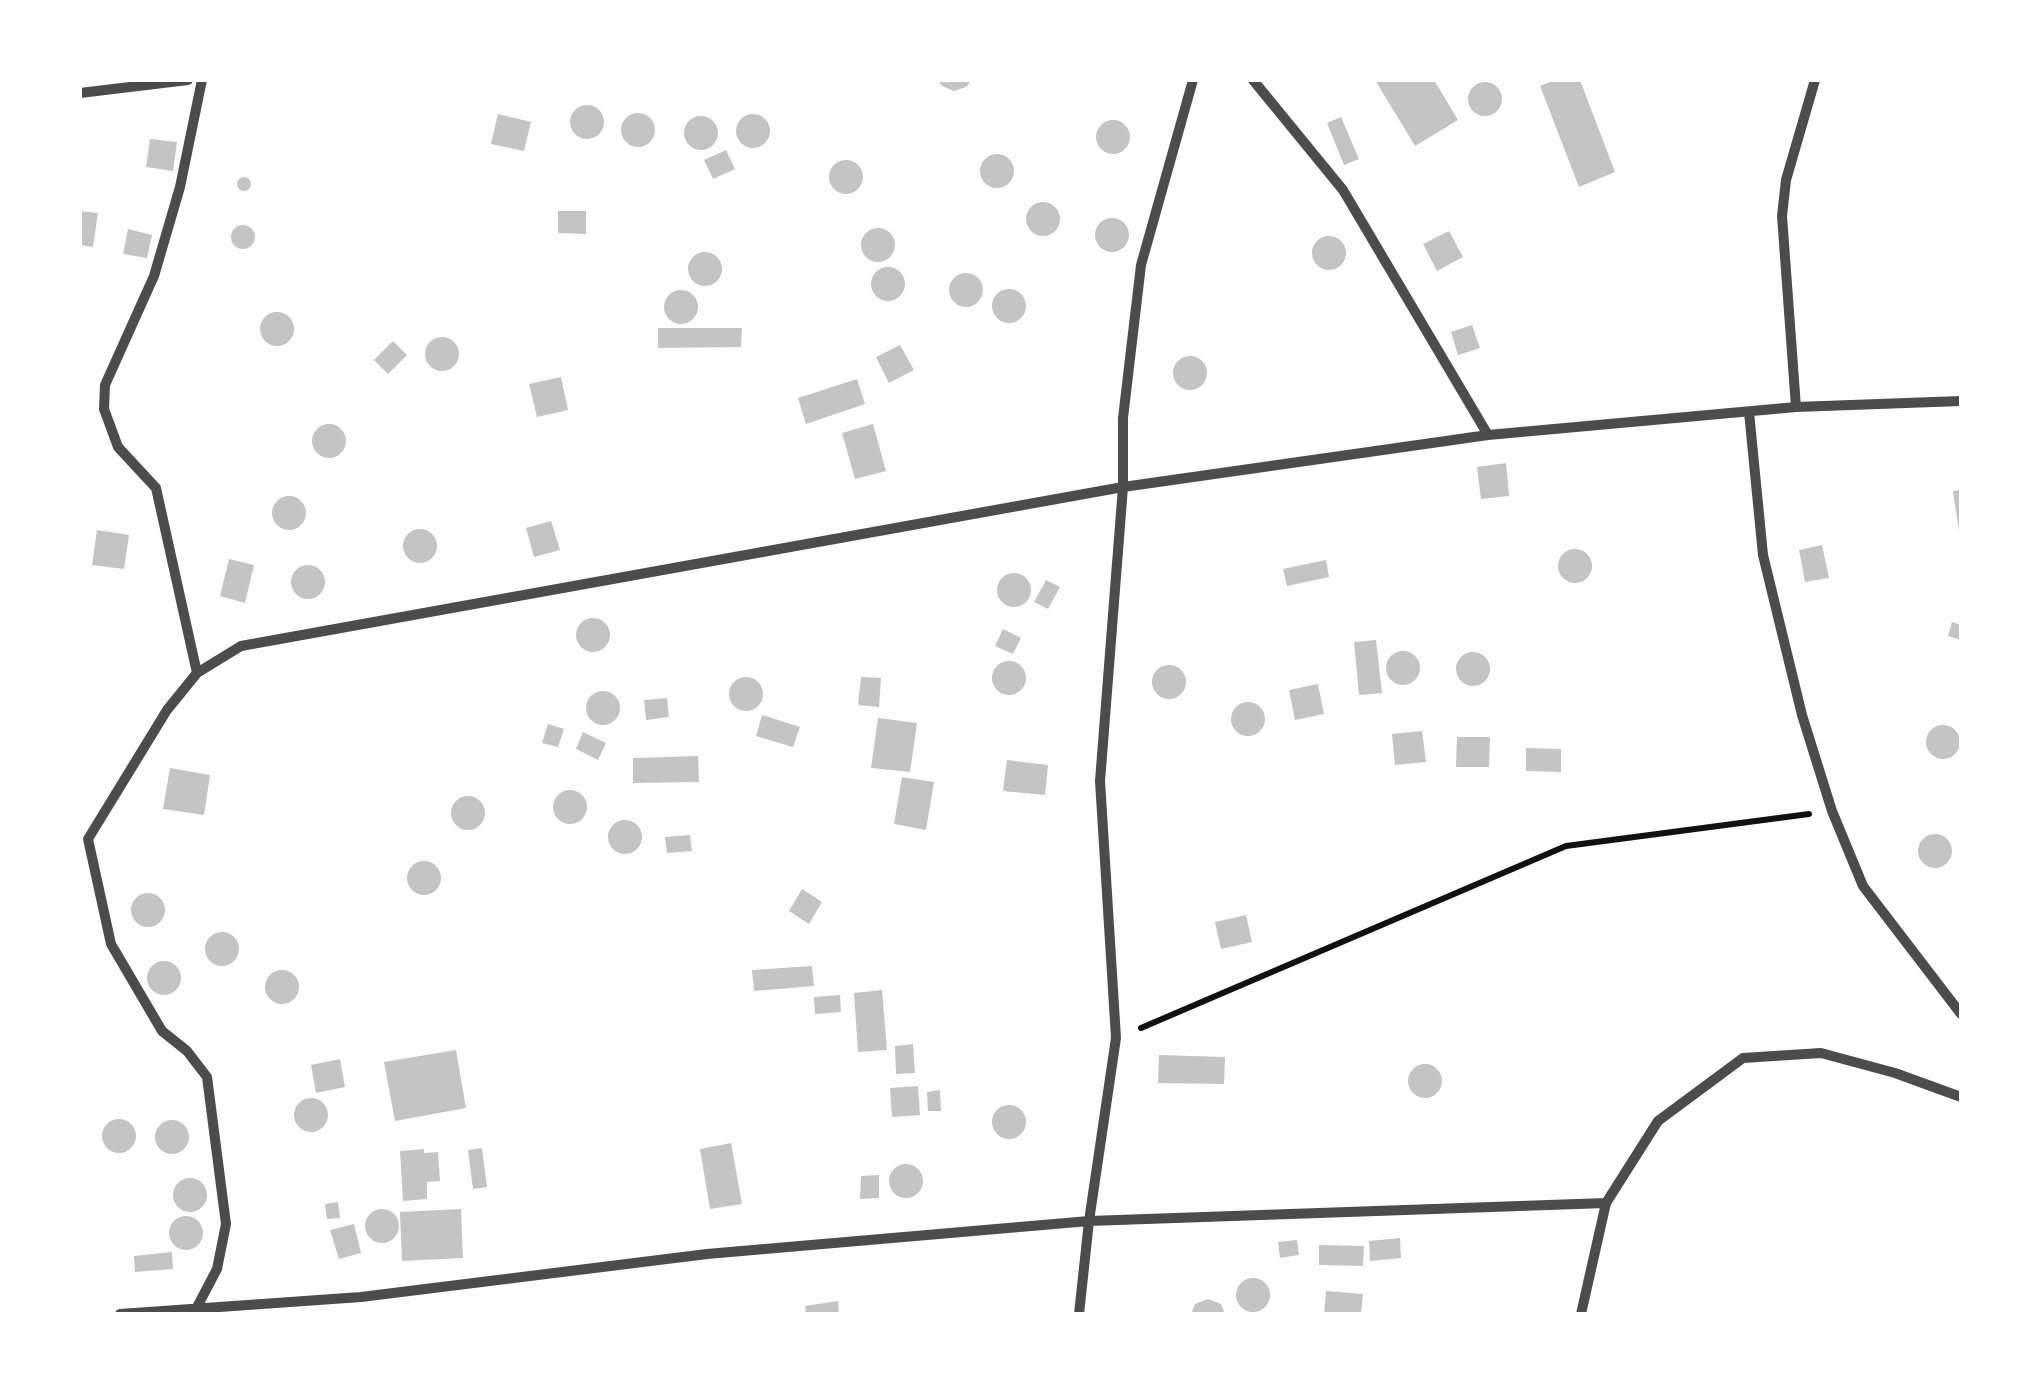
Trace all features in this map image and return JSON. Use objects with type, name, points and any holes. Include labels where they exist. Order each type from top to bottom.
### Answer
[{"type":"street","points":[[80,93],[188,80]]},
{"type":"street","points":[[196,674],[156,488],[118,447],[104,409],[106,386],[154,276],[180,187],[202,80]]},
{"type":"street","points":[[1080,1314],[1089,1220],[1116,1038],[1100,781],[1123,487],[1123,418],[1140,266],[1193,80]]},
{"type":"street","points":[[1253,80],[1343,190],[1488,435]]},
{"type":"street","points":[[1796,407],[1782,216],[1786,180],[1815,80]]},
{"type":"street","points":[[198,1307],[217,1269],[226,1224],[207,1077],[187,1052],[162,1031],[111,944],[84,837],[167,710],[196,674],[241,646],[1123,487],[1488,435],[1796,407],[1961,401]]},
{"type":"street","points":[[1749,412],[1763,555],[1802,714],[1832,811],[1863,886],[1961,1014]]},
{"type":"street","points":[[1581,1314],[1606,1202],[1658,1120],[1743,1058],[1822,1053],[1961,1097]]},
{"type":"street","points":[[120,1314],[361,1297],[707,1254],[1089,1220],[1606,1202]]},
{"type":"path","points":[[1116,1038],[1566,846],[1832,811]]},
{"type":"building","points":[[938,80],[972,80],[954,91]]},
{"type":"building","points":[[1375,80],[1434,80],[1458,120],[1415,146]]},
{"type":"building","points":[[1555,80],[1580,80],[1615,172],[1579,187],[1540,86]]},
{"type":"building","points":[[1485,82],[1497,87],[1502,99],[1497,111],[1485,116],[1473,111],[1468,99],[1473,87]]},
{"type":"building","points":[[587,105],[599,110],[604,122],[599,134],[587,139],[575,134],[570,122],[575,110]]},
{"type":"building","points":[[638,113],[650,118],[655,130],[650,142],[638,147],[626,142],[621,130],[626,118]]},
{"type":"building","points":[[498,114],[531,122],[524,151],[491,144]]},
{"type":"building","points":[[753,114],[765,119],[770,131],[765,143],[753,148],[741,143],[736,131],[741,119]]},
{"type":"building","points":[[701,116],[713,121],[718,133],[713,145],[701,150],[689,145],[684,133],[689,121]]},
{"type":"building","points":[[1341,117],[1359,159],[1344,165],[1327,123]]},
{"type":"building","points":[[1113,120],[1125,125],[1130,137],[1125,149],[1113,154],[1101,149],[1096,137],[1101,125]]},
{"type":"building","points":[[150,139],[177,142],[173,171],[146,167]]},
{"type":"building","points":[[726,150],[735,169],[713,179],[704,160]]},
{"type":"building","points":[[997,154],[1009,159],[1014,171],[1009,183],[997,188],[985,183],[980,171],[985,159]]},
{"type":"building","points":[[846,160],[858,165],[863,177],[858,189],[846,194],[834,189],[829,177],[834,165]]},
{"type":"building","points":[[244,177],[251,184],[244,191],[237,184]]},
{"type":"building","points":[[1043,202],[1055,207],[1060,219],[1055,231],[1043,236],[1031,231],[1026,219],[1031,207]]},
{"type":"building","points":[[80,211],[98,213],[93,247],[80,245]]},
{"type":"building","points":[[558,211],[586,211],[586,234],[558,233]]},
{"type":"building","points":[[1112,218],[1124,223],[1129,235],[1124,247],[1112,252],[1100,247],[1095,235],[1100,223]]},
{"type":"building","points":[[243,225],[252,228],[252,246],[243,249],[234,246],[231,237],[234,228]]},
{"type":"building","points":[[878,228],[890,233],[895,245],[890,257],[878,262],[866,257],[861,245],[866,233]]},
{"type":"building","points":[[128,229],[152,235],[147,258],[123,254]]},
{"type":"building","points":[[1449,231],[1463,257],[1437,271],[1423,244]]},
{"type":"building","points":[[1329,236],[1341,241],[1346,253],[1341,265],[1329,270],[1317,265],[1312,253],[1317,241]]},
{"type":"building","points":[[705,252],[717,257],[722,269],[717,281],[705,286],[693,281],[688,269],[693,257]]},
{"type":"building","points":[[888,267],[900,272],[905,284],[900,296],[888,301],[876,296],[871,284],[876,272]]},
{"type":"building","points":[[966,273],[978,278],[983,290],[978,302],[966,307],[954,302],[949,290],[954,278]]},
{"type":"building","points":[[1009,289],[1021,294],[1026,306],[1021,318],[1009,323],[997,318],[992,306],[997,294]]},
{"type":"building","points":[[681,290],[693,295],[698,307],[693,319],[681,324],[669,319],[664,307],[669,295]]},
{"type":"building","points":[[277,312],[289,317],[294,329],[289,341],[277,346],[265,341],[260,329],[265,317]]},
{"type":"building","points":[[1472,325],[1480,348],[1458,355],[1451,332]]},
{"type":"building","points":[[658,328],[742,328],[741,347],[658,348]]},
{"type":"building","points":[[442,337],[454,342],[459,354],[454,366],[442,371],[430,366],[425,354],[430,342]]},
{"type":"building","points":[[393,341],[407,355],[388,374],[374,360]]},
{"type":"building","points":[[900,345],[914,370],[889,383],[876,357]]},
{"type":"building","points":[[1190,356],[1202,361],[1207,373],[1202,385],[1190,390],[1178,385],[1173,373],[1178,361]]},
{"type":"building","points":[[561,377],[568,410],[537,417],[529,384]]},
{"type":"building","points":[[857,379],[865,404],[806,424],[798,398]]},
{"type":"building","points":[[329,424],[341,429],[346,441],[341,453],[329,458],[317,453],[312,441],[317,429]]},
{"type":"building","points":[[873,424],[886,471],[855,479],[842,433]]},
{"type":"building","points":[[1506,463],[1509,496],[1481,499],[1477,467]]},
{"type":"building","points":[[1961,490],[1961,531],[1959,531],[1953,491]]},
{"type":"building","points":[[289,496],[301,501],[306,513],[301,525],[289,530],[277,525],[272,513],[277,501]]},
{"type":"building","points":[[551,521],[560,550],[534,557],[526,528]]},
{"type":"building","points":[[420,529],[432,534],[437,546],[432,558],[420,563],[408,558],[403,546],[408,534]]},
{"type":"building","points":[[97,530],[129,535],[124,569],[92,565]]},
{"type":"building","points":[[1822,545],[1829,578],[1805,582],[1799,550]]},
{"type":"building","points":[[1575,549],[1587,554],[1592,566],[1587,578],[1575,583],[1563,578],[1558,566],[1563,554]]},
{"type":"building","points":[[229,559],[254,565],[245,603],[220,596]]},
{"type":"building","points":[[1326,560],[1329,577],[1287,586],[1283,569]]},
{"type":"building","points":[[308,565],[320,570],[325,582],[320,594],[308,599],[296,594],[291,582],[296,570]]},
{"type":"building","points":[[1014,573],[1026,578],[1031,590],[1026,602],[1014,607],[1002,602],[997,590],[1002,578]]},
{"type":"building","points":[[1046,580],[1060,587],[1048,609],[1034,602]]},
{"type":"building","points":[[593,618],[605,623],[610,635],[605,647],[593,652],[581,647],[576,635],[581,623]]},
{"type":"building","points":[[1952,622],[1961,625],[1961,640],[1948,636]]},
{"type":"building","points":[[1003,629],[1021,638],[1013,654],[995,646]]},
{"type":"building","points":[[1376,640],[1382,693],[1359,695],[1354,642]]},
{"type":"building","points":[[1403,651],[1415,656],[1420,668],[1415,680],[1403,685],[1391,680],[1386,668],[1391,656]]},
{"type":"building","points":[[1473,652],[1485,657],[1490,669],[1485,681],[1473,686],[1461,681],[1456,669],[1461,657]]},
{"type":"building","points":[[1009,661],[1021,666],[1026,678],[1021,690],[1009,695],[997,690],[992,678],[997,666]]},
{"type":"building","points":[[1169,665],[1181,670],[1186,682],[1181,694],[1169,699],[1157,694],[1152,682],[1157,670]]},
{"type":"building","points":[[746,677],[758,682],[763,694],[758,706],[746,711],[734,706],[729,694],[734,682]]},
{"type":"building","points":[[861,677],[881,678],[879,707],[858,705]]},
{"type":"building","points":[[1318,684],[1324,714],[1295,720],[1289,690]]},
{"type":"building","points":[[603,691],[615,696],[620,708],[615,720],[603,725],[591,720],[586,708],[591,696]]},
{"type":"building","points":[[667,698],[669,717],[646,720],[644,700]]},
{"type":"building","points":[[1248,702],[1260,707],[1265,719],[1260,731],[1248,736],[1236,731],[1231,719],[1236,707]]},
{"type":"building","points":[[762,715],[800,727],[793,747],[756,736]]},
{"type":"building","points":[[878,718],[917,723],[910,772],[871,768]]},
{"type":"building","points":[[548,724],[564,729],[558,747],[542,743]]},
{"type":"building","points":[[1943,725],[1955,730],[1960,742],[1955,754],[1943,759],[1931,754],[1926,742],[1931,730]]},
{"type":"building","points":[[1422,731],[1426,762],[1395,765],[1392,734]]},
{"type":"building","points":[[583,732],[606,743],[598,760],[576,749]]},
{"type":"building","points":[[1457,737],[1490,737],[1489,767],[1456,767]]},
{"type":"building","points":[[1526,748],[1561,749],[1561,772],[1526,771]]},
{"type":"building","points":[[698,756],[699,782],[633,783],[633,758]]},
{"type":"building","points":[[1007,760],[1048,765],[1045,795],[1003,791]]},
{"type":"building","points":[[170,768],[210,775],[204,815],[163,809]]},
{"type":"building","points":[[902,777],[934,782],[926,830],[894,824]]},
{"type":"building","points":[[570,790],[582,795],[587,807],[582,819],[570,824],[558,819],[553,807],[558,795]]},
{"type":"building","points":[[468,796],[480,801],[485,813],[480,825],[468,830],[456,825],[451,813],[456,801]]},
{"type":"building","points":[[625,820],[637,825],[642,837],[637,849],[625,854],[613,849],[608,837],[613,825]]},
{"type":"building","points":[[1935,834],[1947,839],[1952,851],[1947,863],[1935,868],[1923,863],[1918,851],[1923,839]]},
{"type":"building","points":[[690,835],[692,851],[667,853],[665,837]]},
{"type":"building","points":[[424,861],[436,866],[441,878],[436,890],[424,895],[412,890],[407,878],[412,866]]},
{"type":"building","points":[[802,889],[822,902],[809,924],[789,911]]},
{"type":"building","points":[[148,893],[160,898],[165,910],[160,922],[148,927],[136,922],[131,910],[136,898]]},
{"type":"building","points":[[1246,915],[1252,942],[1221,949],[1215,922]]},
{"type":"building","points":[[222,932],[234,937],[239,949],[234,961],[222,966],[210,961],[205,949],[210,937]]},
{"type":"building","points":[[164,961],[176,966],[181,978],[176,990],[164,995],[152,990],[147,978],[152,966]]},
{"type":"building","points":[[812,966],[814,986],[754,991],[752,970]]},
{"type":"building","points":[[282,970],[294,975],[299,987],[294,999],[282,1004],[270,999],[265,987],[270,975]]},
{"type":"building","points":[[882,990],[887,1050],[858,1052],[854,993]]},
{"type":"building","points":[[840,995],[841,1012],[815,1014],[814,997]]},
{"type":"building","points":[[913,1044],[915,1073],[896,1074],[895,1046]]},
{"type":"building","points":[[456,1050],[466,1108],[395,1121],[384,1062]]},
{"type":"building","points":[[1159,1055],[1225,1057],[1224,1084],[1158,1083]]},
{"type":"building","points":[[340,1059],[345,1087],[316,1093],[311,1065]]},
{"type":"building","points":[[1425,1064],[1437,1069],[1442,1081],[1437,1093],[1425,1098],[1413,1093],[1408,1081],[1413,1069]]},
{"type":"building","points":[[918,1086],[920,1115],[892,1117],[890,1088]]},
{"type":"building","points":[[940,1090],[941,1111],[928,1111],[927,1092]]},
{"type":"building","points":[[311,1098],[323,1103],[328,1115],[323,1127],[311,1132],[299,1127],[294,1115],[299,1103]]},
{"type":"building","points":[[1009,1105],[1021,1110],[1026,1122],[1021,1134],[1009,1139],[997,1134],[992,1122],[997,1110]]},
{"type":"building","points":[[119,1119],[131,1124],[136,1136],[131,1148],[119,1153],[107,1148],[102,1136],[107,1124]]},
{"type":"building","points":[[172,1120],[184,1125],[189,1137],[184,1149],[172,1154],[160,1149],[155,1137],[160,1125]]},
{"type":"building","points":[[731,1143],[742,1204],[710,1209],[700,1149]]},
{"type":"building","points":[[482,1148],[487,1187],[473,1189],[468,1150]]},
{"type":"building","points":[[424,1149],[424,1153],[438,1152],[440,1181],[427,1182],[427,1199],[403,1201],[400,1151]]},
{"type":"building","points":[[906,1164],[918,1169],[923,1181],[918,1193],[906,1198],[894,1193],[889,1181],[894,1169]]},
{"type":"building","points":[[879,1175],[879,1198],[860,1199],[861,1176]]},
{"type":"building","points":[[190,1178],[202,1183],[207,1195],[202,1207],[190,1212],[178,1207],[173,1195],[178,1183]]},
{"type":"building","points":[[338,1202],[340,1218],[327,1219],[325,1204]]},
{"type":"building","points":[[382,1209],[394,1214],[399,1226],[394,1238],[382,1243],[370,1238],[365,1226],[370,1214]]},
{"type":"building","points":[[461,1209],[463,1258],[402,1261],[400,1212]]},
{"type":"building","points":[[186,1216],[198,1221],[203,1233],[198,1245],[186,1250],[174,1245],[169,1233],[174,1221]]},
{"type":"building","points":[[354,1224],[361,1253],[339,1259],[330,1230]]},
{"type":"building","points":[[1400,1238],[1401,1258],[1370,1261],[1369,1241]]},
{"type":"building","points":[[1297,1240],[1299,1255],[1280,1258],[1278,1242]]},
{"type":"building","points":[[1319,1245],[1364,1246],[1363,1266],[1319,1265]]},
{"type":"building","points":[[172,1252],[173,1269],[135,1272],[134,1256]]},
{"type":"building","points":[[1253,1278],[1265,1283],[1270,1295],[1265,1307],[1253,1312],[1241,1307],[1236,1295],[1241,1283]]},
{"type":"building","points":[[1326,1291],[1363,1294],[1361,1314],[1324,1314]]},
{"type":"building","points":[[1208,1299],[1221,1304],[1225,1314],[1191,1314],[1195,1304]]},
{"type":"building","points":[[838,1301],[839,1314],[806,1314],[805,1306]]}]
